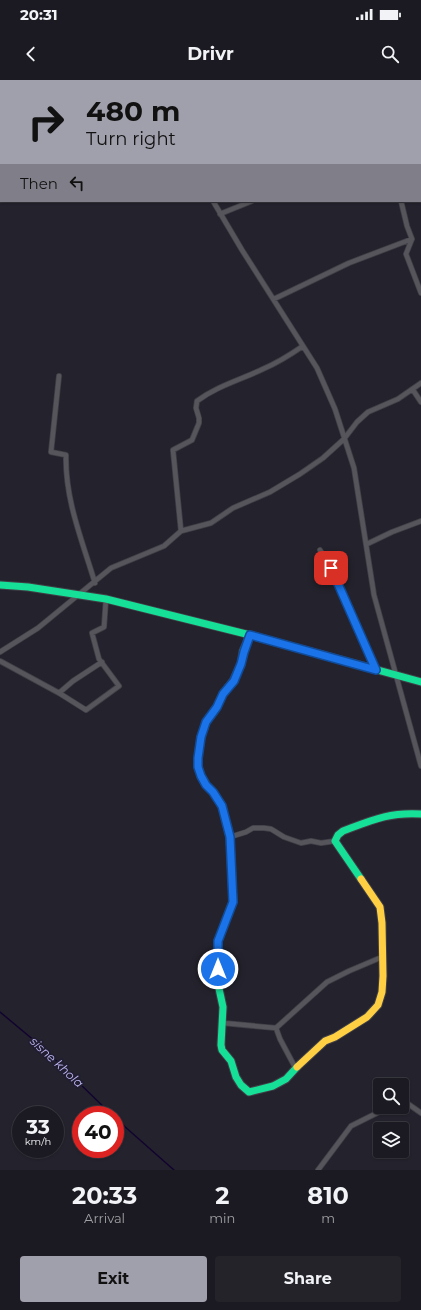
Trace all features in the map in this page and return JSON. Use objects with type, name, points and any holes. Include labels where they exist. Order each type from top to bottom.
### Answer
[{"type":"street","points":[[214,202],[317,368],[335,409],[354,468],[374,595],[421,766]]},
{"type":"street","points":[[220,214],[250,202]]},
{"type":"street","points":[[401,202],[412,239],[406,254],[421,293]]},
{"type":"street","points":[[274,299],[348,263],[412,239]]},
{"type":"street","points":[[180,531],[173,450],[192,440],[199,423],[196,408],[197,401],[208,392],[264,369],[286,358],[303,346]]},
{"type":"street","points":[[59,376],[51,452],[66,455],[68,491],[74,516],[95,583]]},
{"type":"street","points":[[0,652],[38,628],[95,583],[111,568],[164,546],[180,531],[211,523],[233,508],[270,492],[323,458],[344,439],[357,422],[368,412],[398,399],[421,384]]},
{"type":"street","points":[[413,390],[421,402]]},
{"type":"street","points":[[367,544],[392,532],[421,522]]},
{"type":"street","points":[[320,550],[331,568],[376,670]]},
{"type":"street","points":[[0,585],[28,587],[106,599],[250,635],[421,682]]},
{"type":"street","points":[[0,661],[59,693],[86,710],[119,686],[99,659],[92,633],[104,627],[106,599]]},
{"type":"street","points":[[250,635],[234,681],[223,694],[217,707],[206,722],[201,737],[198,758],[198,767],[201,776],[222,806],[230,837],[233,902],[218,941],[218,984],[223,1007],[221,1045],[222,1050],[231,1061],[236,1077],[249,1092],[273,1086],[286,1079],[325,1041],[335,1037],[367,1017],[378,1005],[382,992],[382,923],[380,907],[335,841]]},
{"type":"street","points":[[59,693],[73,681],[102,662]]},
{"type":"street","points":[[335,841],[336,836],[341,831],[358,827],[377,818],[406,814],[421,814]]},
{"type":"street","points":[[230,837],[253,828],[264,828],[301,843],[311,841],[321,843],[335,841]]},
{"type":"street","points":[[222,1023],[276,1028],[327,982],[382,957]]},
{"type":"street","points":[[276,1028],[296,1070]]},
{"type":"street","points":[[409,1105],[421,1113]]},
{"type":"street","points":[[318,1170],[351,1126],[375,1114]]},
{"type":"waterway","name":"sisne khola","points":[[0,1012],[42,1047],[103,1106]]},
{"type":"waterway","name":"sisne khola","points":[[124,1126],[174,1170]]},
{"type":"traffic: fast","points":[[0,585],[28,587],[106,599],[250,635],[421,682]]},
{"type":"traffic: fast","points":[[250,635],[243,651],[241,665],[233,681],[223,694],[217,707],[206,722],[201,737],[198,758],[198,767],[201,776],[222,806],[230,837],[233,902],[218,941],[218,984],[223,1007],[221,1045],[222,1050],[231,1061],[236,1077],[241,1085],[249,1092],[273,1086],[286,1079],[297,1067]]},
{"type":"traffic: fast","points":[[361,879],[335,841],[338,835],[343,831],[363,823],[381,818],[399,814],[421,814]]},
{"type":"traffic: slow","points":[[297,1067],[325,1041],[335,1037],[367,1017],[378,1005],[382,992],[383,976],[382,923],[380,907],[361,879]]},
{"type":"route","points":[[218,969],[218,941],[233,902],[234,888],[230,837],[222,806],[213,792],[206,785],[198,767],[201,737],[210,715],[217,707],[223,694],[234,681],[250,635],[376,670],[331,568]]}]
